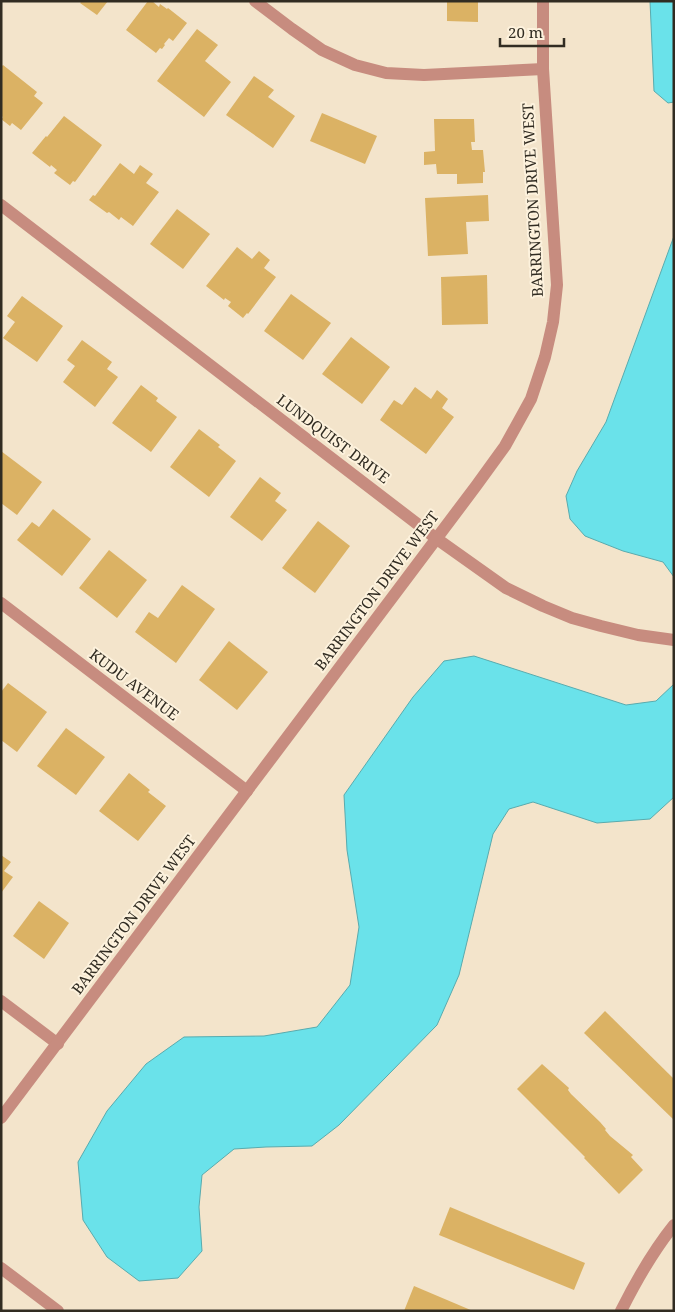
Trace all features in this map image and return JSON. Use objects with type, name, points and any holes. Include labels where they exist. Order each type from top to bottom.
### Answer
[{"type":"street","points":[[255,1],[322,50],[355,65],[386,73],[424,75],[543,69]]},
{"type":"street","name":"BARRINGTON DRIVE WEST","points":[[1,1118],[437,539],[505,446],[531,399],[553,322],[557,285],[543,69],[543,1]]},
{"type":"street","name":"LUNDQUIST DRIVE","points":[[1,206],[437,539],[506,588],[572,618],[638,635],[674,640]]},
{"type":"street","name":"KUDU AVENUE","points":[[1,603],[247,792]]},
{"type":"street","points":[[1,1001],[58,1044]]},
{"type":"street","points":[[621,1311],[643,1269],[674,1225]]},
{"type":"street","points":[[1,1268],[58,1311]]},
{"type":"water","points":[[650,1],[674,1],[674,102],[668,103],[654,91]]},
{"type":"water","points":[[674,236],[674,577],[663,562],[623,551],[585,536],[570,519],[566,496],[577,471],[606,422]]},
{"type":"water","points":[[474,656],[626,705],[656,701],[674,684],[674,797],[650,819],[597,823],[533,802],[509,809],[493,834],[459,975],[437,1025],[339,1125],[312,1146],[234,1149],[202,1175],[199,1207],[202,1251],[178,1278],[139,1281],[107,1257],[83,1220],[78,1162],[107,1111],[146,1064],[184,1037],[264,1036],[317,1027],[350,985],[359,927],[347,850],[344,795],[413,697],[444,661]]},
{"type":"building","points":[[82,1],[108,1],[97,15],[80,3]]},
{"type":"building","points":[[148,1],[152,1],[159,7],[160,4],[168,8],[187,23],[173,41],[169,38],[162,49],[160,48],[156,53],[126,30]]},
{"type":"building","points":[[447,1],[478,1],[478,22],[447,21]]},
{"type":"building","points":[[197,29],[218,45],[205,61],[231,82],[204,117],[157,81]]},
{"type":"building","points":[[3,65],[37,92],[34,96],[43,103],[21,130],[12,123],[10,126],[1,119],[3,117],[1,116],[1,67]]},
{"type":"building","points":[[254,76],[274,90],[268,97],[295,116],[273,148],[226,115]]},
{"type":"building","points":[[322,113],[377,136],[365,164],[310,141]]},
{"type":"building","points":[[64,116],[102,145],[75,182],[73,181],[70,185],[54,173],[57,170],[32,153]]},
{"type":"building","points":[[434,119],[474,119],[475,142],[471,142],[472,150],[483,150],[485,172],[483,172],[483,183],[457,184],[457,174],[437,174],[436,164],[424,165],[424,152],[435,151]]},
{"type":"building","points":[[120,163],[134,174],[140,165],[153,174],[146,183],[159,192],[133,226],[121,217],[119,220],[109,212],[107,213],[89,200],[93,195],[95,196]]},
{"type":"building","points":[[488,195],[489,221],[466,222],[468,254],[428,256],[425,198]]},
{"type":"building","points":[[177,209],[210,234],[183,269],[150,244]]},
{"type":"building","points":[[237,247],[252,259],[259,251],[270,260],[264,268],[276,277],[243,318],[228,306],[231,302],[225,298],[224,300],[206,286]]},
{"type":"building","points":[[487,275],[488,324],[442,325],[441,277]]},
{"type":"building","points":[[291,294],[331,323],[303,360],[264,331]]},
{"type":"building","points":[[22,296],[63,326],[37,362],[3,338],[15,322],[7,316]]},
{"type":"building","points":[[351,337],[390,367],[362,404],[322,374]]},
{"type":"building","points":[[82,340],[112,362],[107,369],[118,377],[95,407],[63,382],[75,366],[67,360]]},
{"type":"building","points":[[141,385],[158,398],[156,401],[177,417],[151,452],[112,423]]},
{"type":"building","points":[[415,387],[431,399],[437,390],[448,399],[442,408],[454,417],[426,454],[380,420],[394,400],[402,405]]},
{"type":"building","points":[[199,429],[220,445],[218,447],[236,461],[209,497],[170,467]]},
{"type":"building","points":[[1,451],[42,482],[17,515],[1,503]]},
{"type":"building","points":[[260,477],[281,493],[275,501],[287,510],[262,541],[230,517]]},
{"type":"building","points":[[53,509],[91,539],[62,576],[17,540],[32,522],[39,527]]},
{"type":"building","points":[[318,521],[350,546],[315,593],[282,568]]},
{"type":"building","points":[[109,550],[147,580],[117,618],[79,588]]},
{"type":"building","points":[[182,585],[215,609],[176,663],[135,632],[149,612],[158,618]]},
{"type":"building","points":[[229,641],[268,672],[237,710],[199,680]]},
{"type":"building","points":[[8,683],[47,712],[17,752],[1,740],[1,692]]},
{"type":"building","points":[[66,728],[105,757],[76,795],[37,766]]},
{"type":"building","points":[[129,773],[150,790],[148,792],[166,806],[138,841],[99,811]]},
{"type":"building","points":[[1,855],[11,862],[4,871],[13,877],[1,893]]},
{"type":"building","points":[[39,901],[69,923],[44,959],[13,936]]},
{"type":"building","points":[[605,1011],[674,1079],[674,1120],[584,1033]]},
{"type":"building","points":[[542,1064],[569,1088],[568,1090],[571,1094],[600,1122],[610,1136],[633,1155],[631,1157],[643,1170],[619,1194],[517,1089]]},
{"type":"building","points":[[450,1207],[585,1263],[574,1290],[439,1235]]},
{"type":"building","points":[[414,1286],[473,1311],[404,1311]]}]
